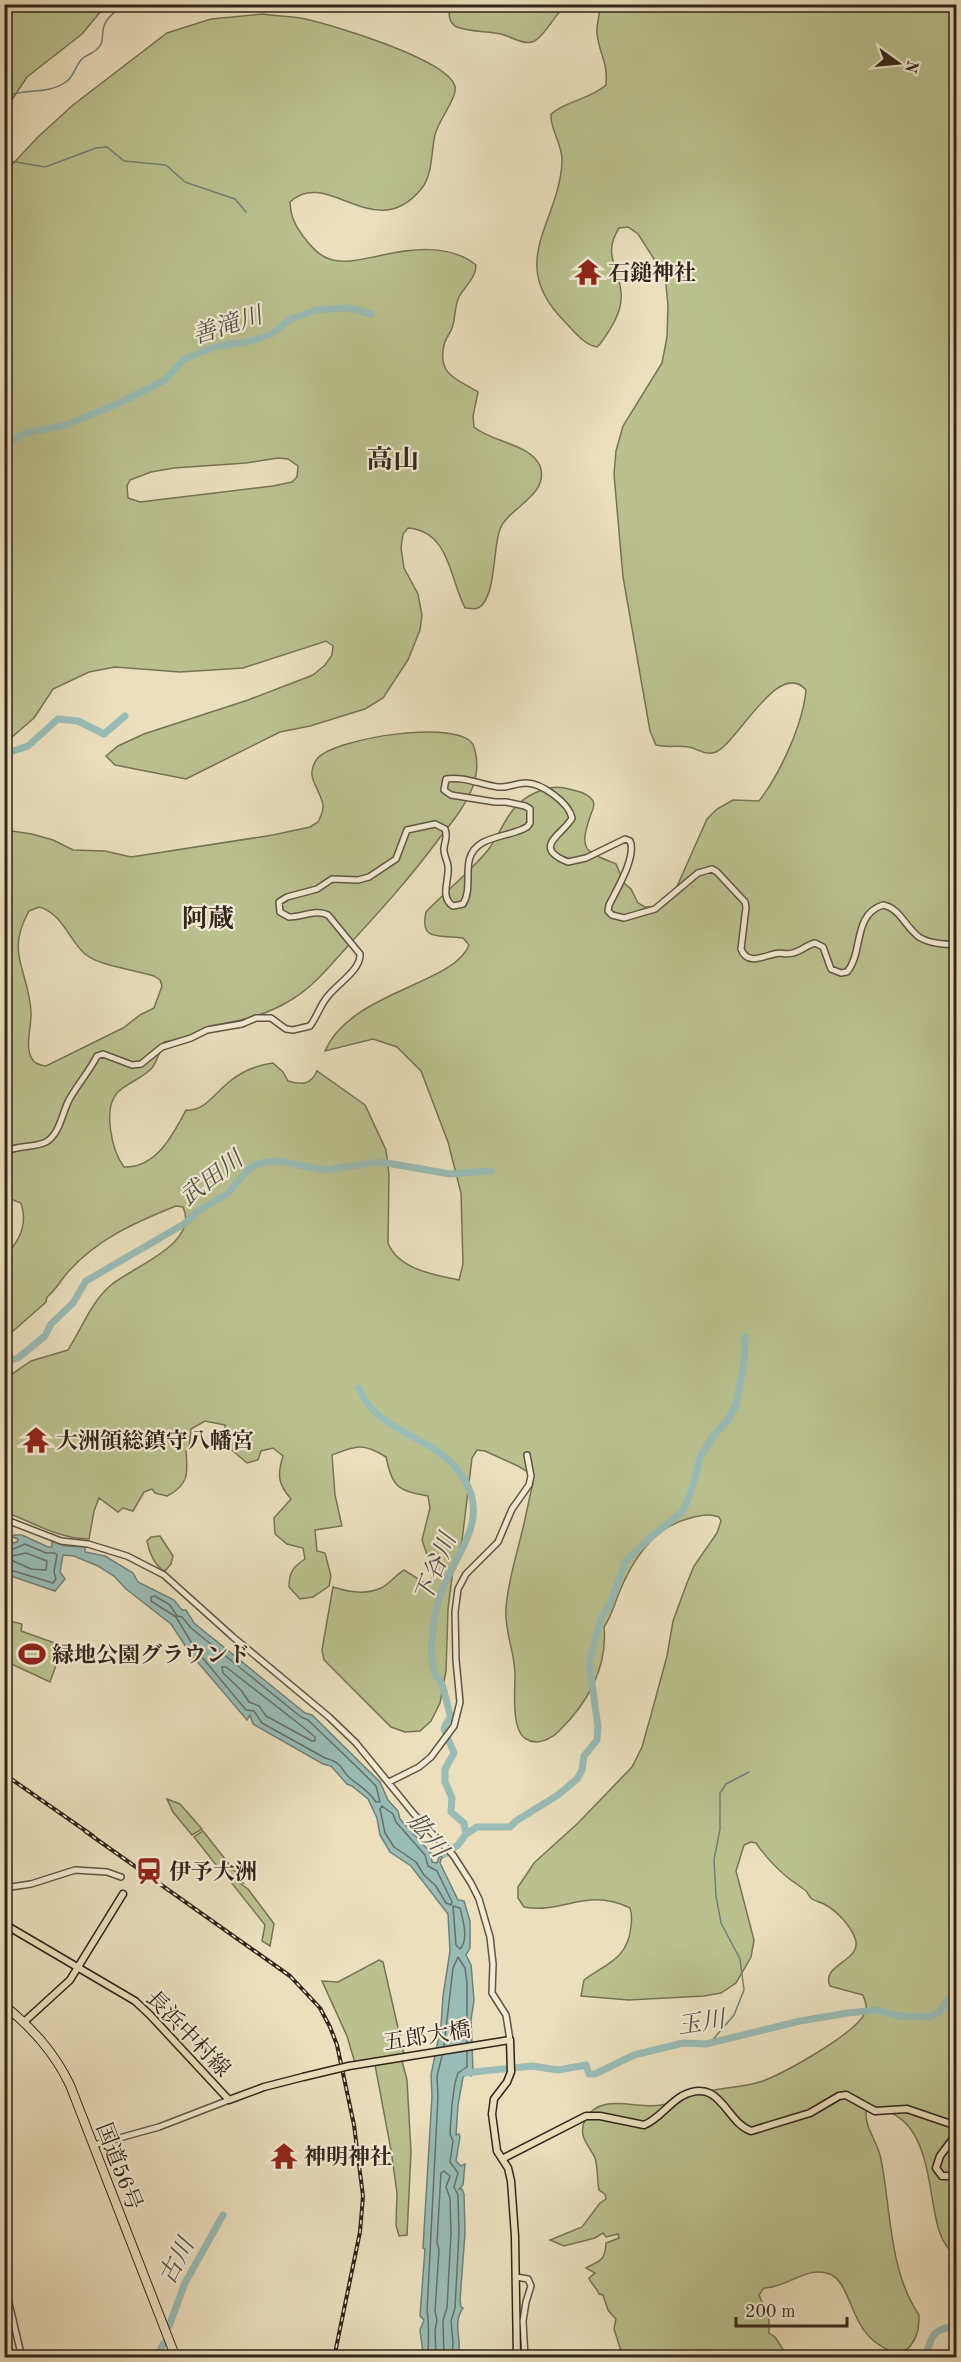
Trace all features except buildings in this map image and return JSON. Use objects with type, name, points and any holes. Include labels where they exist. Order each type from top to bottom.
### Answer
[{"type":"highway","name":"国道56号","points":[[4,2005],[48,2047],[61,2067],[94,2145],[176,2358]]},
{"type":"main road","points":[[24,2022],[64,1987],[123,1894]]},
{"type":"main road","name":"長浜中村線","points":[[4,1924],[141,2007],[229,2100],[264,2087],[359,2064]]},
{"type":"main road","name":"五郎大橋","points":[[359,2064],[510,2040]]},
{"type":"main road","points":[[510,2040],[511,2072],[492,2106],[497,2151],[510,2174],[516,2277],[517,2358]]},
{"type":"main road","points":[[502,2159],[586,2116],[600,2116],[644,2125],[674,2101],[689,2093],[715,2096],[742,2126],[752,2131],[810,2112],[839,2096],[846,2096],[875,2111],[907,2109],[951,2124],[955,2130],[955,2136],[937,2162],[936,2168],[942,2176],[957,2176]]},
{"type":"street","points":[[4,1152],[49,1140],[69,1100],[88,1074],[97,1056],[103,1054],[132,1065],[141,1064],[162,1047],[191,1038],[207,1030],[242,1024],[256,1018],[271,1018],[286,1029],[293,1030],[309,1026],[328,996],[356,967],[360,954],[328,915],[315,912],[289,918],[280,912],[279,902],[287,897],[317,889],[332,879],[358,880],[369,877],[396,859],[407,830],[435,824],[445,829],[447,835],[444,853],[449,869],[446,897],[448,903],[453,906],[463,904],[466,899],[468,868],[472,853],[483,843],[527,827],[531,815],[530,809],[518,804],[451,795],[444,789],[446,779],[459,778],[498,787],[529,783],[552,795],[571,813],[572,819],[569,824],[552,839],[550,845],[554,853],[568,862],[586,858],[625,839],[630,841],[633,846],[631,856],[609,905],[608,911],[612,915],[624,918],[655,909],[698,873],[712,869],[740,895],[746,907],[741,949],[747,958],[760,959],[778,953],[790,954],[815,943],[823,947],[831,969],[841,973],[847,972],[853,962],[863,923],[874,909],[884,906],[895,910],[917,936],[927,941],[957,945]]},
{"type":"street","points":[[389,1782],[419,1767],[431,1757],[454,1726],[460,1702],[455,1612],[458,1589],[466,1574],[498,1542],[508,1517],[529,1485],[531,1476],[528,1455]]},
{"type":"street","points":[[4,1519],[46,1536],[88,1544],[127,1556],[164,1575],[356,1743],[414,1814],[453,1855],[471,1883],[490,1937],[493,1964],[492,1993],[506,2014],[510,2040]]},
{"type":"street","points":[[4,1888],[34,1883],[75,1870],[106,1872],[121,1877]]},
{"type":"street","points":[[94,2145],[159,2127],[229,2100]]},
{"type":"street","points":[[516,2277],[528,2279],[531,2286],[524,2315],[525,2358]]},
{"type":"street","points":[[4,2282],[22,2358]]},
{"type":"green space","points":[[5,4],[106,5],[82,34],[27,77],[5,110]]},
{"type":"green space","points":[[449,4],[566,5],[536,40],[528,43],[501,34],[455,26],[450,19]]},
{"type":"green space","points":[[599,5],[956,5],[956,2254],[944,2243],[937,2225],[929,2177],[912,2131],[896,2115],[871,2107],[866,2112],[866,2118],[881,2159],[896,2260],[909,2298],[919,2315],[915,2338],[905,2351],[900,2352],[891,2351],[877,2344],[867,2334],[859,2323],[844,2288],[838,2280],[830,2274],[813,2272],[781,2285],[764,2288],[759,2295],[769,2318],[769,2333],[775,2337],[788,2357],[775,2357],[768,2351],[754,2358],[623,2357],[614,2329],[616,2319],[608,2310],[603,2295],[599,2294],[589,2278],[595,2273],[586,2268],[601,2260],[606,2243],[619,2238],[618,2234],[606,2237],[603,2233],[595,2238],[564,2246],[550,2240],[582,2227],[600,2203],[606,2199],[605,2194],[599,2190],[595,2158],[582,2131],[585,2120],[592,2111],[610,2104],[661,2105],[703,2092],[763,2081],[803,2061],[834,2041],[859,2022],[866,2011],[863,1995],[830,1986],[831,1972],[853,1952],[856,1946],[850,1928],[834,1910],[812,1899],[806,1891],[783,1873],[756,1843],[751,1842],[744,1845],[736,1871],[754,1940],[751,1957],[736,1983],[721,1993],[629,2000],[581,1996],[584,1980],[615,1959],[626,1946],[631,1923],[630,1908],[600,1900],[551,1907],[524,1907],[518,1898],[518,1887],[534,1863],[578,1823],[632,1767],[642,1747],[651,1715],[667,1656],[673,1621],[694,1566],[717,1533],[721,1521],[719,1517],[703,1515],[675,1523],[645,1547],[630,1569],[604,1627],[603,1656],[587,1697],[556,1734],[544,1741],[535,1742],[526,1739],[521,1734],[516,1719],[515,1666],[506,1617],[510,1579],[533,1483],[528,1472],[485,1451],[477,1450],[472,1458],[462,1541],[453,1570],[448,1609],[446,1671],[440,1703],[431,1721],[420,1731],[405,1732],[391,1727],[324,1660],[322,1650],[333,1587],[369,1592],[384,1586],[404,1570],[426,1584],[431,1582],[433,1572],[422,1540],[430,1508],[428,1496],[409,1492],[398,1486],[391,1475],[386,1457],[378,1452],[359,1447],[332,1455],[335,1495],[342,1526],[315,1530],[317,1551],[325,1553],[331,1576],[329,1586],[313,1597],[300,1599],[289,1587],[292,1570],[305,1559],[303,1548],[287,1544],[275,1534],[274,1518],[291,1499],[283,1489],[280,1479],[283,1456],[273,1448],[261,1451],[258,1460],[247,1463],[227,1446],[225,1425],[205,1421],[191,1429],[189,1450],[186,1451],[186,1478],[174,1492],[167,1496],[155,1493],[152,1489],[144,1492],[133,1511],[123,1508],[118,1512],[99,1498],[89,1539],[56,1533],[5,1512],[5,1434],[9,1431],[5,1427],[5,1379],[31,1361],[68,1350],[92,1307],[104,1292],[173,1243],[182,1232],[186,1220],[183,1207],[176,1206],[146,1218],[104,1241],[79,1260],[47,1297],[46,1302],[13,1331],[4,1333],[5,1255],[15,1244],[24,1218],[21,1203],[11,1199],[5,1203],[5,830],[53,840],[73,850],[105,851],[131,857],[273,835],[310,827],[318,822],[323,804],[313,780],[312,770],[317,759],[328,751],[371,738],[398,734],[448,733],[465,738],[474,747],[477,764],[473,786],[464,804],[405,881],[328,969],[299,995],[281,1006],[262,1014],[208,1027],[191,1035],[164,1042],[152,1068],[118,1092],[110,1108],[110,1130],[116,1151],[124,1167],[135,1166],[154,1156],[162,1148],[186,1110],[204,1105],[229,1082],[244,1072],[273,1063],[283,1072],[288,1081],[306,1083],[317,1071],[365,1105],[386,1150],[389,1174],[388,1243],[393,1252],[408,1265],[439,1276],[459,1280],[463,1264],[461,1193],[448,1142],[421,1071],[397,1047],[373,1039],[325,1051],[338,1031],[356,1015],[444,970],[460,958],[469,945],[463,938],[429,933],[425,922],[426,912],[488,850],[512,811],[530,795],[545,789],[561,788],[588,796],[594,806],[585,836],[587,848],[597,856],[616,864],[624,883],[631,889],[638,903],[645,907],[657,907],[666,904],[675,891],[707,819],[717,809],[733,800],[759,801],[775,777],[795,733],[806,690],[795,683],[784,685],[771,693],[736,734],[716,752],[702,752],[681,746],[656,745],[650,731],[623,577],[614,474],[616,451],[623,426],[662,363],[667,337],[666,285],[654,259],[638,234],[628,227],[619,228],[614,237],[612,253],[620,283],[620,306],[612,326],[597,347],[588,344],[580,337],[548,300],[539,280],[537,261],[540,243],[559,184],[562,162],[561,149],[552,126],[551,114],[606,85],[605,63],[597,33]],"holes":[[[39,907],[54,915],[79,948],[91,958],[108,965],[154,976],[160,980],[162,986],[154,1008],[123,1028],[46,1066],[34,1061],[29,1052],[31,1011],[18,950],[22,926],[29,911]]]},
{"type":"green space","points":[[263,14],[314,21],[410,54],[447,76],[455,86],[454,96],[435,135],[426,182],[404,204],[387,210],[370,209],[320,193],[305,193],[290,202],[291,212],[298,228],[311,246],[320,254],[333,260],[352,261],[403,251],[428,250],[454,253],[476,265],[472,278],[457,301],[453,324],[444,345],[443,363],[450,375],[478,392],[473,416],[474,427],[528,453],[540,466],[542,476],[534,493],[511,514],[500,529],[490,589],[487,598],[479,608],[465,608],[447,559],[433,538],[422,531],[408,528],[403,534],[401,548],[404,568],[418,594],[422,615],[420,630],[408,660],[383,698],[365,709],[310,726],[280,732],[186,779],[115,765],[106,756],[118,746],[144,734],[248,700],[313,675],[325,665],[332,655],[333,646],[326,641],[243,668],[180,672],[115,667],[89,672],[53,689],[34,718],[5,743],[5,172],[73,105],[167,33],[211,19]],"holes":[[[278,458],[288,459],[298,466],[297,477],[292,482],[140,502],[128,498],[127,486],[130,480],[151,472]]]},
{"type":"green space","points":[[160,1536],[173,1556],[171,1564],[165,1571],[153,1559],[147,1541],[151,1537]]},
{"type":"green space","name":"緑地公園グラウンド","points":[[5,1620],[22,1624],[21,1631],[63,1646],[50,1682],[5,1661]]},
{"type":"green space","points":[[167,1799],[180,1804],[202,1829],[192,1835],[173,1812]]},
{"type":"green space","points":[[203,1831],[243,1883],[220,1870],[194,1837]]},
{"type":"green space","points":[[223,1872],[248,1889],[274,1924],[270,1946],[262,1941],[265,1925]]},
{"type":"green space","points":[[379,1960],[383,1962],[404,2054],[355,2063],[347,2036],[322,1981],[338,1982]]},
{"type":"green space","points":[[402,2061],[407,2080],[411,2152],[407,2235],[399,2236],[396,2225],[397,2193],[391,2150],[375,2065]]},
{"type":"water","points":[[22,1535],[48,1547],[52,1547],[52,1541],[65,1546],[85,1547],[85,1552],[105,1556],[133,1573],[138,1582],[174,1600],[182,1610],[186,1610],[194,1623],[305,1713],[312,1715],[380,1782],[388,1800],[398,1811],[400,1819],[431,1853],[432,1862],[437,1863],[439,1857],[447,1854],[440,1863],[458,1900],[464,1901],[470,1921],[470,1948],[466,1955],[471,1965],[474,2000],[471,2020],[473,2071],[471,2076],[467,2074],[463,2077],[456,2135],[459,2134],[460,2137],[456,2161],[461,2166],[465,2164],[463,2185],[459,2189],[462,2189],[464,2194],[465,2233],[460,2300],[463,2308],[458,2321],[458,2357],[421,2357],[423,2353],[420,2330],[424,2320],[420,2316],[432,2096],[431,2075],[441,2026],[450,1951],[448,1914],[411,1866],[390,1852],[380,1835],[377,1818],[368,1799],[347,1784],[331,1766],[323,1764],[253,1724],[250,1715],[247,1720],[190,1653],[171,1624],[126,1589],[114,1576],[74,1556],[63,1555],[60,1572],[65,1579],[55,1591],[5,1574],[4,1538],[12,1543],[17,1542],[18,1539],[13,1537]]},
{"type":"waterway","points":[[4,97],[53,88],[67,81],[80,61],[99,47],[108,19],[127,4]]},
{"type":"waterway","points":[[4,160],[45,167],[96,148],[107,147],[124,161],[166,165],[185,182],[235,199],[246,212]]},
{"type":"waterway","name":"善滝川","points":[[4,444],[26,433],[66,425],[117,404],[165,380],[184,359],[215,347],[251,341],[272,334],[289,320],[316,310],[349,308],[371,314]]},
{"type":"waterway","points":[[4,754],[28,746],[58,719],[78,721],[104,734],[125,716]]},
{"type":"waterway","name":"武田川","points":[[4,1362],[18,1358],[45,1336],[51,1324],[73,1303],[86,1281],[184,1224],[198,1211],[227,1194],[255,1165],[279,1161],[324,1170],[381,1162],[450,1174],[491,1171]]},
{"type":"waterway","name":"肱川","points":[[445,1854],[477,1827],[510,1827],[558,1795],[577,1779],[582,1770],[584,1756],[597,1740],[598,1727],[589,1662],[602,1616],[611,1602],[625,1562],[683,1511],[692,1489],[700,1457],[736,1405],[744,1363],[745,1337]]},
{"type":"waterway","name":"下谷川","points":[[359,1388],[367,1403],[378,1415],[450,1461],[461,1474],[470,1491],[473,1508],[472,1524],[438,1602],[432,1648],[435,1674],[442,1684],[450,1715],[444,1729],[454,1753],[445,1769],[445,1782],[452,1798],[451,1812],[464,1823],[466,1834]]},
{"type":"waterway","points":[[710,2043],[734,2015],[744,1990],[740,1959],[721,1923],[716,1896],[714,1860],[720,1829],[720,1793],[726,1784],[749,1772]]},
{"type":"waterway","name":"玉川","points":[[465,2073],[532,2066],[558,2070],[586,2065],[589,2074],[595,2074],[634,2055],[683,2043],[706,2044],[800,2021],[876,2010],[899,2016],[929,2017],[939,2012],[956,1990]]},
{"type":"waterway","name":"古川","points":[[169,2326],[185,2283],[223,2215]]},
{"type":"waterway","points":[[925,2358],[932,2337],[939,2331],[950,2327]]},
{"type":"waterway","name":"古川","points":[[156,2358],[164,2343]]},
{"type":"railway","points":[[4,1774],[93,1836]]},
{"type":"railway","points":[[85,1831],[290,1976],[320,2008],[330,2027],[337,2045],[354,2125],[363,2196],[360,2232],[334,2358]]},
{"type":"place","name":"石鎚神社","points":[[588,272]]},
{"type":"place","name":"大洲領総鎮守八幡宮","points":[[36,1440]]},
{"type":"place","name":"緑地公園グラウンド","points":[[32,1654]]},
{"type":"place","name":"伊予大洲","points":[[149,1871]]},
{"type":"place","name":"神明神社","points":[[284,2156]]},
{"type":"district","name":"高山","points":[[393,459]]},
{"type":"district","name":"阿蔵","points":[[208,918]]}]
